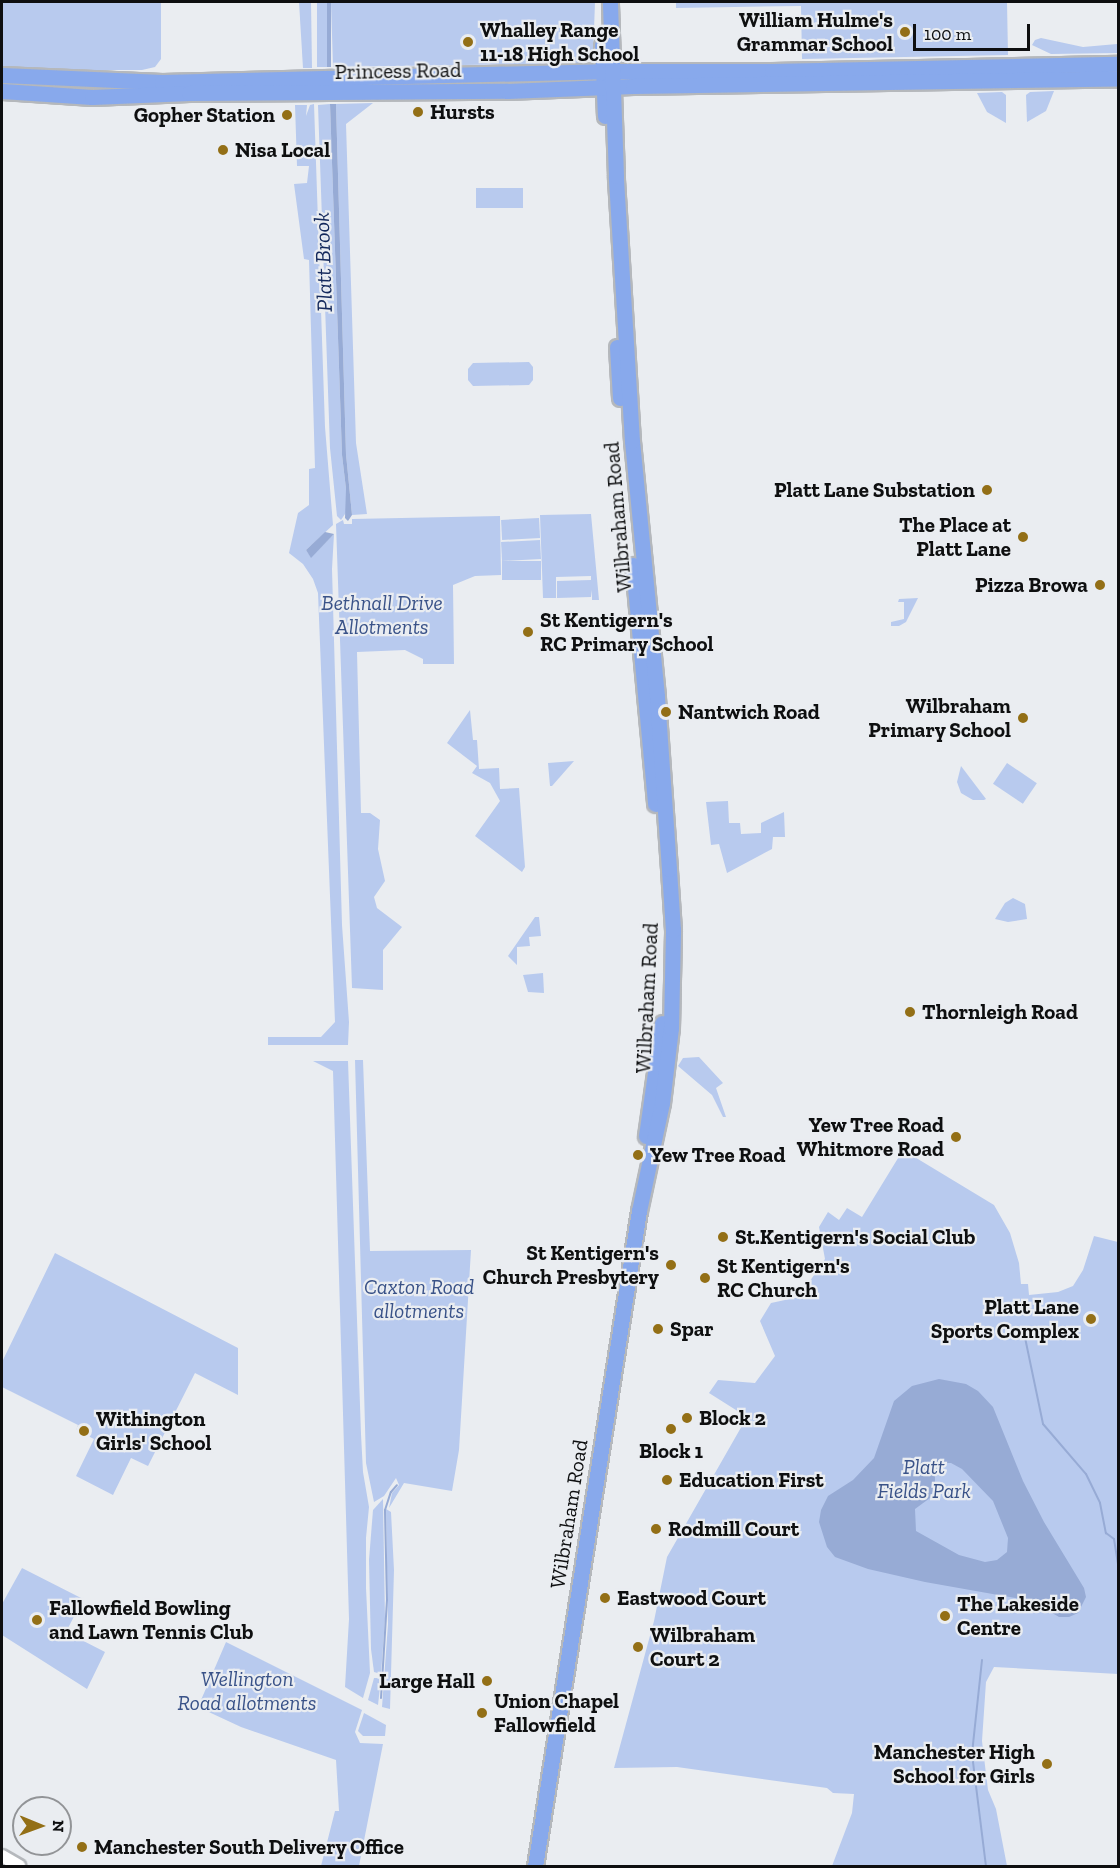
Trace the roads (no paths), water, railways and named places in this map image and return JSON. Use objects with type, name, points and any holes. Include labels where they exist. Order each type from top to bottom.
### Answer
[{"type":"highway","points":[[605,2],[607,71]]},
{"type":"highway","name":"Wilbraham Road","points":[[534,1866],[647,1169],[646,1135],[664,1000],[665,869],[625,478],[607,71],[610,2]]},
{"type":"highway","name":"Princess Road","points":[[2,91],[92,97],[607,71],[772,71],[1119,64]]},
{"type":"highway","name":"Princess Road","points":[[2,75],[299,86]]},
{"type":"highway","name":"Princess Road","points":[[342,85],[608,88],[1119,78]]},
{"type":"main road","points":[[2,1856],[20,1866]]},
{"type":"waterway","name":"Platt Brook","points":[[1023,1328],[1043,1424],[1086,1474],[1100,1503],[1106,1533],[1114,1539],[1118,1565]]},
{"type":"waterway","points":[[381,1698],[387,1600],[385,1510],[391,1492],[397,1485]]},
{"type":"waterway","points":[[982,1660],[972,1754],[986,1866]]},
{"type":"place","name":"William Hulme's Grammar School","points":[[905,32]]},
{"type":"place","name":"Whalley Range 11-18 High School","points":[[468,42]]},
{"type":"place","name":"Hursts","points":[[418,112]]},
{"type":"place","name":"Gopher Station","points":[[287,115]]},
{"type":"place","name":"Nisa Local","points":[[223,150]]},
{"type":"place","name":"Platt Lane Substation","points":[[987,490]]},
{"type":"place","name":"The Place at Platt Lane","points":[[1023,537]]},
{"type":"place","name":"Pizza Browa","points":[[1100,585]]},
{"type":"place","name":"St Kentigern's RC Primary School","points":[[528,632]]},
{"type":"place","name":"Nantwich Road","points":[[666,712]]},
{"type":"place","name":"Wilbraham Primary School","points":[[1023,718]]},
{"type":"place","name":"Thornleigh Road","points":[[910,1012]]},
{"type":"place","name":"Yew Tree Road Whitmore Road","points":[[956,1137]]},
{"type":"place","name":"Yew Tree Road","points":[[638,1155]]},
{"type":"place","name":"St.Kentigern's Social Club","points":[[723,1237]]},
{"type":"place","name":"St Kentigern's Church Presbytery","points":[[671,1265]]},
{"type":"place","name":"St Kentigern's RC Church","points":[[705,1278]]},
{"type":"place","name":"Platt Lane Sports Complex","points":[[1091,1319]]},
{"type":"place","name":"Spar","points":[[658,1329]]},
{"type":"place","name":"Block 2","points":[[687,1418]]},
{"type":"place","name":"Block 1","points":[[671,1429]]},
{"type":"place","name":"Withington Girls' School","points":[[84,1431]]},
{"type":"place","name":"Education First","points":[[667,1480]]},
{"type":"place","name":"Rodmill Court","points":[[656,1529]]},
{"type":"place","name":"Eastwood Court","points":[[605,1598]]},
{"type":"place","name":"The Lakeside Centre","points":[[945,1616]]},
{"type":"place","name":"Fallowfield Bowling and Lawn Tennis Club","points":[[37,1620]]},
{"type":"place","name":"Wilbraham Court 2","points":[[638,1647]]},
{"type":"place","name":"Large Hall","points":[[487,1681]]},
{"type":"place","name":"Union Chapel Fallowfield","points":[[482,1713]]},
{"type":"place","name":"Manchester High School for Girls","points":[[1047,1764]]},
{"type":"place","name":"Manchester South Delivery Office","points":[[82,1847]]},
{"type":"park label","name":"Bethnall Drive Allotments","points":[[382,615]]},
{"type":"park label","name":"Caxton Road allotments","points":[[419,1299]]},
{"type":"park label","name":"Platt Fields Park","points":[[924,1479]]},
{"type":"park label","name":"Wellington Road allotments","points":[[247,1691]]}]
